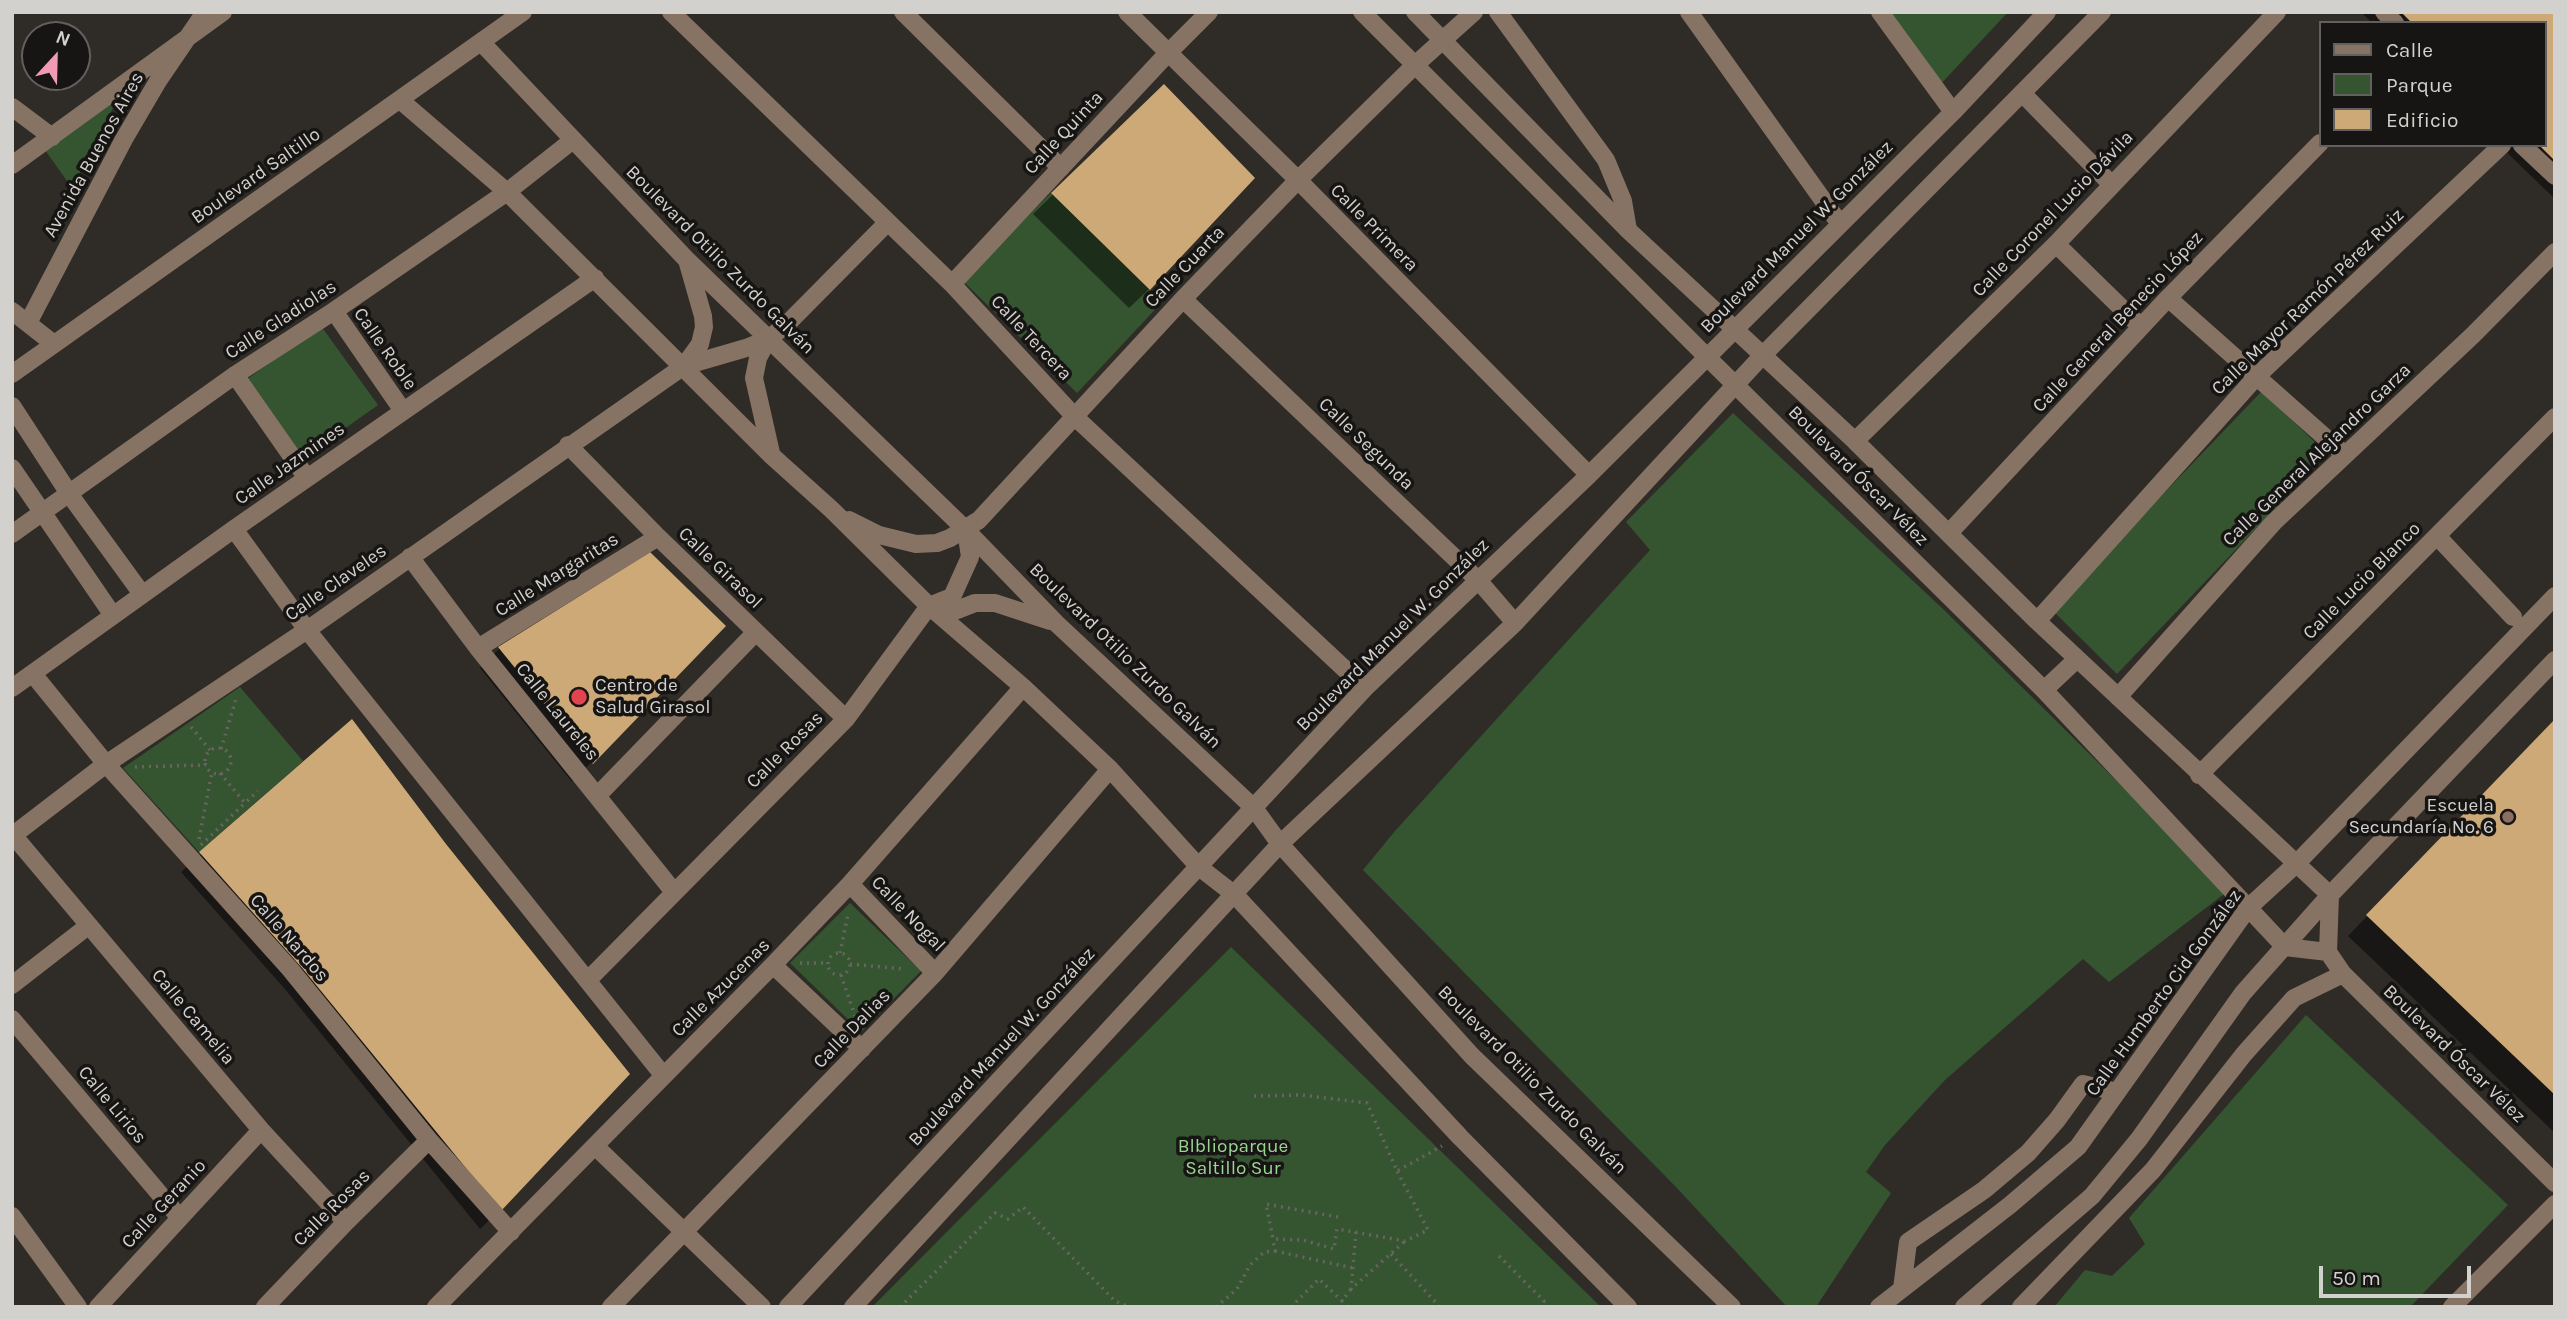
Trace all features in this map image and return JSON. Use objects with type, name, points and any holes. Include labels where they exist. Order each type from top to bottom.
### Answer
[{"type":"street","name":"Avenida Buenos Aires","points":[[28,323],[124,139],[158,81],[205,12]]},
{"type":"street","points":[[12,165],[223,12]]},
{"type":"street","name":"Boulevard Saltillo","points":[[12,374],[523,12]]},
{"type":"street","name":"Calle Tercera","points":[[671,12],[953,284],[1074,416],[1365,688]]},
{"type":"street","points":[[903,12],[1060,168]]},
{"type":"street","name":"Calle Primera","points":[[1127,12],[1298,180],[1589,475]]},
{"type":"street","name":"Calle Quinta","points":[[953,284],[1209,12]]},
{"type":"street","name":"Boulevard Óscar Vélez","points":[[1362,12],[2044,690],[2285,947]]},
{"type":"street","name":"Boulevard Óscar Vélez","points":[[1415,12],[1628,230],[1855,441],[2037,621],[2199,775],[2330,895]]},
{"type":"street","name":"Calle Cuarta","points":[[966,530],[979,520],[1183,299],[1298,180],[1415,65],[1474,12]]},
{"type":"street","points":[[1498,12],[1606,160],[1623,201],[1628,230]]},
{"type":"street","points":[[1689,12],[1840,224]]},
{"type":"street","points":[[1880,12],[1953,112]]},
{"type":"street","name":"Boulevard Manuel W. González","points":[[788,1307],[1365,688],[1589,475],[1953,112],[2047,12]]},
{"type":"street","points":[[853,1307],[1280,844],[1515,623],[1735,383],[2102,12]]},
{"type":"street","name":"Calle Coronel Lucio Dávila","points":[[1855,441],[2056,244],[2277,12]]},
{"type":"street","name":"Boulevard Otilio Zurdo Galván","points":[[481,42],[687,259],[966,530],[1056,623],[1254,808],[1280,844],[1472,1056],[1727,1305]]},
{"type":"street","points":[[2022,93],[2112,184]]},
{"type":"street","points":[[400,100],[507,192],[772,456],[832,510],[929,606],[1023,687],[1110,769],[1199,867],[1235,895],[1460,1137],[1628,1307]]},
{"type":"street","points":[[12,107],[52,137]]},
{"type":"street","name":"Calle Gladiolas","points":[[12,534],[235,375],[334,311],[507,192],[573,140]]},
{"type":"street","name":"Calle General Benecio López","points":[[1949,533],[2141,327],[2318,145]]},
{"type":"street","name":"Calle Mayor Ramón Pérez Ruiz","points":[[2037,621],[2257,376],[2500,147]]},
{"type":"street","points":[[2524,147],[2555,176]]},
{"type":"street","points":[[684,366],[768,339],[786,325],[887,223]]},
{"type":"street","points":[[2056,244],[2141,327]]},
{"type":"street","name":"Calle General Alejandro Garza","points":[[2118,697],[2274,523],[2473,335],[2555,252]]},
{"type":"street","points":[[684,366],[700,344],[704,327],[687,259]]},
{"type":"street","name":"Calle Jazmines","points":[[12,688],[112,614],[595,278]]},
{"type":"street","name":"Calle Segunda","points":[[1183,299],[1478,580],[1515,623]]},
{"type":"street","points":[[2168,299],[2345,455]]},
{"type":"street","points":[[12,311],[54,344]]},
{"type":"street","name":"Calle Roble","points":[[334,311],[402,411]]},
{"type":"street","points":[[768,339],[758,358],[754,378],[772,456]]},
{"type":"street","name":"Calle Claveles","points":[[13,836],[684,366]]},
{"type":"street","points":[[235,375],[307,478]]},
{"type":"street","points":[[12,406],[70,495],[142,594]]},
{"type":"street","name":"Calle Lucio Blanco","points":[[2199,775],[2555,417]]},
{"type":"street","name":"Calle Girasol","points":[[568,445],[658,537],[846,719]]},
{"type":"street","points":[[12,468],[112,614]]},
{"type":"street","points":[[832,510],[879,535],[916,544],[936,543],[966,530]]},
{"type":"street","points":[[234,529],[307,629],[663,1075]]},
{"type":"street","name":"Calle Rosas","points":[[588,980],[846,719],[929,606],[953,597],[970,557],[966,530]]},
{"type":"street","points":[[2437,536],[2513,617]]},
{"type":"street","name":"Calle Margaritas","points":[[478,648],[658,537]]},
{"type":"street","name":"Calle Laureles","points":[[411,557],[478,648],[674,892]]},
{"type":"street","name":"Calle Humberto Cid González","points":[[1879,1307],[2010,1205],[2078,1147],[2248,908],[2297,864],[2555,596]]},
{"type":"street","points":[[929,606],[957,610],[975,603],[995,603],[1056,623]]},
{"type":"street","points":[[598,795],[756,632]]},
{"type":"street","points":[[2044,690],[2077,659]]},
{"type":"street","points":[[1964,1307],[2092,1196],[2139,1139],[2244,993],[2330,895],[2555,660]]},
{"type":"street","name":"Calle Nardos","points":[[33,674],[290,969],[429,1140],[511,1232]]},
{"type":"street","name":"Calle Azucenas","points":[[436,1307],[663,1075],[782,964],[1023,687]]},
{"type":"street","name":"Calle Dalias","points":[[611,1307],[935,973],[1110,769]]},
{"type":"street","name":"Calle Camelia","points":[[13,836],[261,1130],[346,1222]]},
{"type":"street","name":"Calle Nogal","points":[[850,884],[935,973]]},
{"type":"street","points":[[2285,947],[2328,952],[2330,895]]},
{"type":"street","points":[[12,985],[88,926]]},
{"type":"street","name":"Boulevard Óscar Vélez","points":[[2328,952],[2343,974],[2555,1183]]},
{"type":"street","points":[[782,964],[862,1049]]},
{"type":"street","points":[[2021,1307],[2153,1170],[2245,1054],[2294,998],[2343,974]]},
{"type":"street","name":"Calle Lirios","points":[[12,1019],[180,1218]]},
{"type":"street","points":[[1902,1289],[1908,1242],[1984,1191],[2028,1153],[2083,1084],[2117,1092]]},
{"type":"street","name":"Calle Geranio","points":[[98,1307],[261,1130]]},
{"type":"street","name":"Calle Rosas","points":[[265,1307],[429,1140]]},
{"type":"street","points":[[595,1146],[762,1307]]},
{"type":"street","points":[[2452,1307],[2555,1204]]},
{"type":"street","points":[[12,1216],[78,1307]]},
{"type":"path","points":[[221,748],[240,687]]},
{"type":"path","points":[[187,723],[210,751]]},
{"type":"path","points":[[221,748],[228,753],[228,769],[220,773],[212,772],[206,765],[206,757],[210,751],[221,748]]},
{"type":"path","points":[[114,766],[206,765]]},
{"type":"path","points":[[212,772],[197,849],[258,791]]},
{"type":"path","points":[[220,773],[245,803]]},
{"type":"path","points":[[840,953],[850,902]]},
{"type":"path","points":[[828,963],[831,957],[840,953],[849,957],[849,970],[841,975]]},
{"type":"path","points":[[782,964],[828,963]]},
{"type":"path","points":[[828,963],[832,972],[841,975]]},
{"type":"path","points":[[850,964],[909,970]]},
{"type":"path","points":[[841,975],[857,1021]]},
{"type":"path","points":[[1254,1096],[1301,1095],[1367,1103],[1397,1171],[1428,1230],[1405,1241],[1351,1289],[1342,1301]]},
{"type":"path","points":[[1397,1171],[1460,1137]]},
{"type":"path","points":[[1275,1251],[1266,1204],[1338,1217]]},
{"type":"path","points":[[900,1307],[995,1213],[1008,1219],[1023,1207],[1115,1301],[1129,1307]]},
{"type":"path","points":[[1273,1239],[1303,1240],[1334,1249],[1337,1229],[1405,1241]]},
{"type":"path","points":[[1351,1289],[1356,1233]]},
{"type":"path","points":[[1216,1307],[1237,1289],[1250,1265],[1264,1252],[1275,1251],[1353,1268]]},
{"type":"path","points":[[1391,1254],[1440,1307]]},
{"type":"path","points":[[1499,1256],[1544,1301],[1539,1307]]},
{"type":"path","points":[[1292,1307],[1319,1279],[1348,1307]]},
{"type":"green space","points":[[1886,12],[2008,12],[1938,87]]},
{"type":"green space","points":[[118,98],[72,188],[45,150]]},
{"type":"green space","points":[[1051,193],[1162,302],[1077,393],[963,281]]},
{"type":"green space","points":[[321,326],[378,405],[299,461],[246,380]]},
{"type":"green space","points":[[2262,391],[2327,454],[2117,674],[2052,610]]},
{"type":"green space","points":[[1733,413],[1942,608],[2228,891],[2109,982],[2083,959],[1945,1080],[1885,1145],[1866,1172],[1891,1193],[1816,1307],[1787,1307],[1677,1188],[1363,870],[1395,831],[1650,550],[1626,522]]},
{"type":"green space","points":[[240,687],[303,761],[199,852],[123,768]]},
{"type":"green space","points":[[850,903],[921,971],[861,1032],[790,963]]},
{"type":"green space","name":"Blblioparque Saltillo Sur","points":[[1231,947],[1601,1307],[872,1307]]},
{"type":"green space","points":[[2306,1015],[2508,1205],[2410,1307],[2054,1307],[2085,1270],[2112,1276],[2145,1244],[2129,1218]]},
{"type":"building","points":[[2401,12],[2555,12],[2555,161],[2541,147],[2546,147],[2546,21],[2410,21]]},
{"type":"building","points":[[1164,84],[1255,178],[1150,290],[1051,193]]},
{"type":"building","points":[[650,552],[726,626],[593,764],[498,647]]},
{"type":"building","points":[[352,719],[446,844],[630,1074],[501,1211],[303,969],[199,852]]},
{"type":"building","name":"Escuela Secundaría No. 6","points":[[2555,719],[2555,1095],[2366,915]]},
{"type":"place","name":"Centro de Salud Girasol","points":[[579,697]]},
{"type":"place","name":"Escuela Secundaría No. 6","points":[[2508,817]]}]
